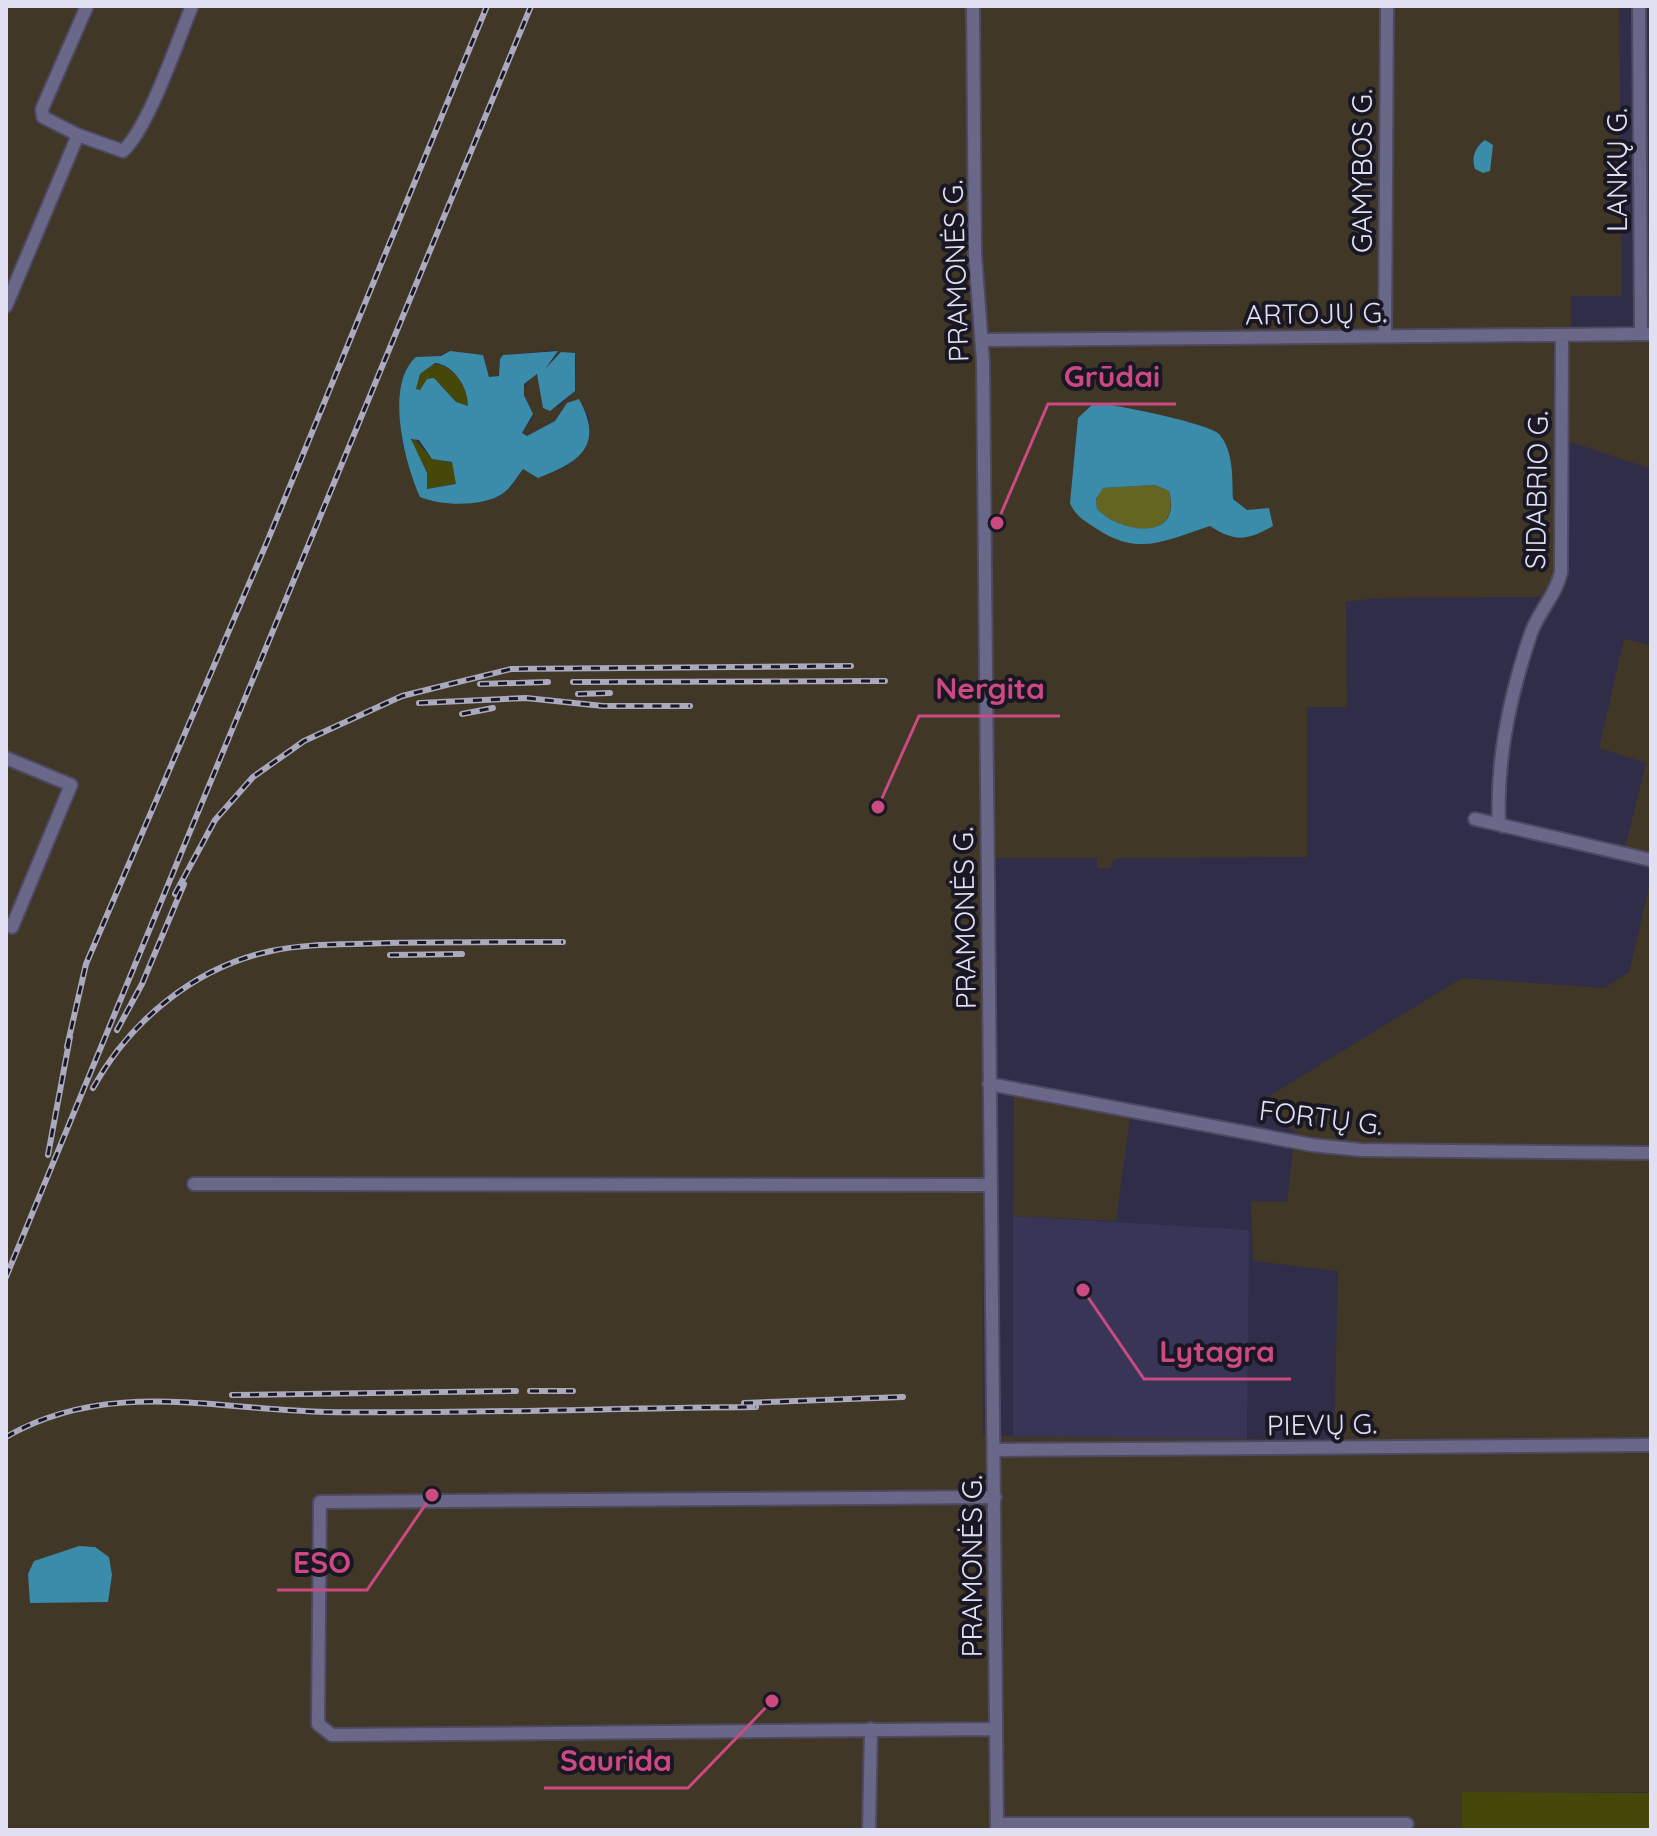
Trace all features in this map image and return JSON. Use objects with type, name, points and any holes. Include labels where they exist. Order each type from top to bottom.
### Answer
[{"type":"street","points":[[87,6],[42,109],[43,117],[50,124],[123,151],[131,144],[192,6]]},
{"type":"street","name":"PRAMONĖS G.","points":[[973,6],[975,254],[981,340],[997,1827]]},
{"type":"street","name":"GAMYBOS G.","points":[[1385,336],[1387,6]]},
{"type":"street","name":"LANKŲ G.","points":[[1639,6],[1646,334]]},
{"type":"street","points":[[6,306],[78,135]]},
{"type":"street","name":"ARTOJŲ G.","points":[[981,340],[1646,334]]},
{"type":"street","name":"SIDABRIO G.","points":[[1503,826],[1499,823],[1499,809],[1506,732],[1532,631],[1558,585],[1561,572],[1562,335]]},
{"type":"street","points":[[6,758],[71,785],[12,927],[6,924]]},
{"type":"street","points":[[1475,819],[1651,860]]},
{"type":"street","name":"FORTŲ G.","points":[[989,1084],[1312,1145],[1361,1150],[1651,1153]]},
{"type":"street","points":[[194,1184],[991,1185]]},
{"type":"street","name":"PIEVŲ G.","points":[[994,1450],[1651,1445]]},
{"type":"street","points":[[995,1497],[320,1502],[318,1724],[332,1735],[996,1729]]},
{"type":"street","points":[[869,1830],[871,1729]]},
{"type":"street","points":[[997,1827],[1407,1824]]},
{"type":"shaded area","points":[[6,6],[1619,6],[1622,296],[1571,296],[1571,342],[1651,341],[1651,469],[1570,442],[1569,564],[1552,578],[1541,597],[1376,598],[1346,602],[1347,707],[1307,707],[1307,857],[1119,858],[1112,861],[1111,868],[1097,868],[1097,858],[982,858],[983,1436],[1334,1440],[1338,1271],[1253,1261],[1251,1201],[1287,1202],[1295,1132],[1256,1104],[1462,978],[1604,988],[1629,972],[1651,879],[1651,1792],[1463,1792],[1462,1830],[6,1830]],"holes":[[[556,350],[557,356],[543,368],[552,364],[561,352],[576,355],[575,388],[558,408],[539,376],[532,375],[523,391],[533,417],[522,433],[527,436],[555,421],[563,408],[579,400],[590,419],[579,453],[569,465],[547,475],[523,469],[512,486],[491,499],[453,503],[420,497],[401,439],[404,378],[446,352],[483,355],[489,377],[494,378],[500,373],[501,356]]]},
{"type":"shaded area","points":[[434,364],[454,373],[466,392],[468,406],[456,402],[434,378],[427,379],[420,390],[416,389],[420,374]]},
{"type":"shaded area","points":[[414,438],[432,459],[453,463],[457,484],[427,489],[427,473],[411,443]]},
{"type":"shaded area","points":[[1155,485],[1169,491],[1170,508],[1166,520],[1158,526],[1133,528],[1120,524],[1097,509],[1096,500],[1102,488]]},
{"type":"shaded area","points":[[1624,639],[1651,645],[1651,854],[1625,848],[1646,763],[1599,748]]},
{"type":"shaded area","points":[[1014,1093],[1130,1117],[1116,1221],[1013,1216]]},
{"type":"shaded area","points":[[1013,1216],[1249,1230],[1247,1439],[1013,1437]]},
{"type":"shaded area","points":[[1462,1792],[1651,1793],[1651,1830],[1462,1830]]},
{"type":"water","points":[[1485,140],[1493,145],[1490,171],[1483,173],[1475,169],[1473,161],[1476,149]]},
{"type":"water","points":[[450,351],[483,355],[489,377],[499,376],[503,355],[558,351],[545,369],[561,352],[575,353],[575,391],[550,411],[543,408],[537,374],[524,384],[524,395],[533,414],[522,433],[527,436],[555,421],[567,403],[579,399],[589,428],[584,450],[566,465],[538,478],[523,469],[505,491],[484,501],[450,503],[420,497],[400,425],[401,386],[406,370],[416,357],[441,356]],"holes":[[[435,363],[448,368],[459,378],[468,406],[456,402],[434,378],[427,379],[420,390],[416,389],[420,374]],[[411,439],[419,440],[432,459],[452,462],[456,484],[427,489],[427,473]]]},
{"type":"water","points":[[1094,403],[1160,415],[1212,430],[1219,434],[1227,448],[1233,499],[1247,510],[1269,508],[1273,526],[1256,535],[1241,538],[1210,526],[1166,540],[1140,544],[1126,542],[1097,529],[1081,518],[1070,503],[1078,418]],"holes":[[[1155,485],[1169,491],[1171,508],[1167,519],[1158,526],[1134,528],[1120,524],[1097,509],[1096,499],[1103,488]]]},
{"type":"water","points":[[79,1546],[95,1547],[109,1557],[112,1575],[108,1602],[30,1603],[28,1574],[34,1561]]},
{"type":"railway","points":[[67,1047],[86,964],[267,542],[487,6]]},
{"type":"railway","points":[[6,1277],[531,6]]},
{"type":"railway","points":[[175,894],[215,820],[253,777],[304,741],[402,696],[511,669],[851,666]]},
{"type":"railway","points":[[573,682],[885,681]]},
{"type":"railway","points":[[480,684],[548,682]]},
{"type":"railway","points":[[578,694],[610,693]]},
{"type":"railway","points":[[419,703],[526,698],[603,706],[690,706]]},
{"type":"railway","points":[[462,714],[493,708]]},
{"type":"railway","points":[[117,1030],[142,984],[184,884]]},
{"type":"railway","points":[[93,1088],[126,1041],[167,1000],[216,970],[243,959],[285,948],[314,945],[563,942]]},
{"type":"railway","points":[[390,955],[462,954]]},
{"type":"railway","points":[[48,1155],[70,1037]]},
{"type":"railway","points":[[232,1395],[516,1391]]},
{"type":"railway","points":[[530,1391],[573,1391]]},
{"type":"railway","points":[[744,1403],[903,1397]]},
{"type":"railway","points":[[6,1437],[45,1419],[84,1408],[123,1403],[204,1403],[326,1412],[756,1407]]},
{"type":"place","name":"Grūdai","points":[[997,523]]},
{"type":"place","name":"Nergita","points":[[878,807]]},
{"type":"place","name":"Lytagra","points":[[1083,1290]]},
{"type":"place","name":"ESO","points":[[432,1495]]},
{"type":"place","name":"Saurida","points":[[772,1701]]}]
